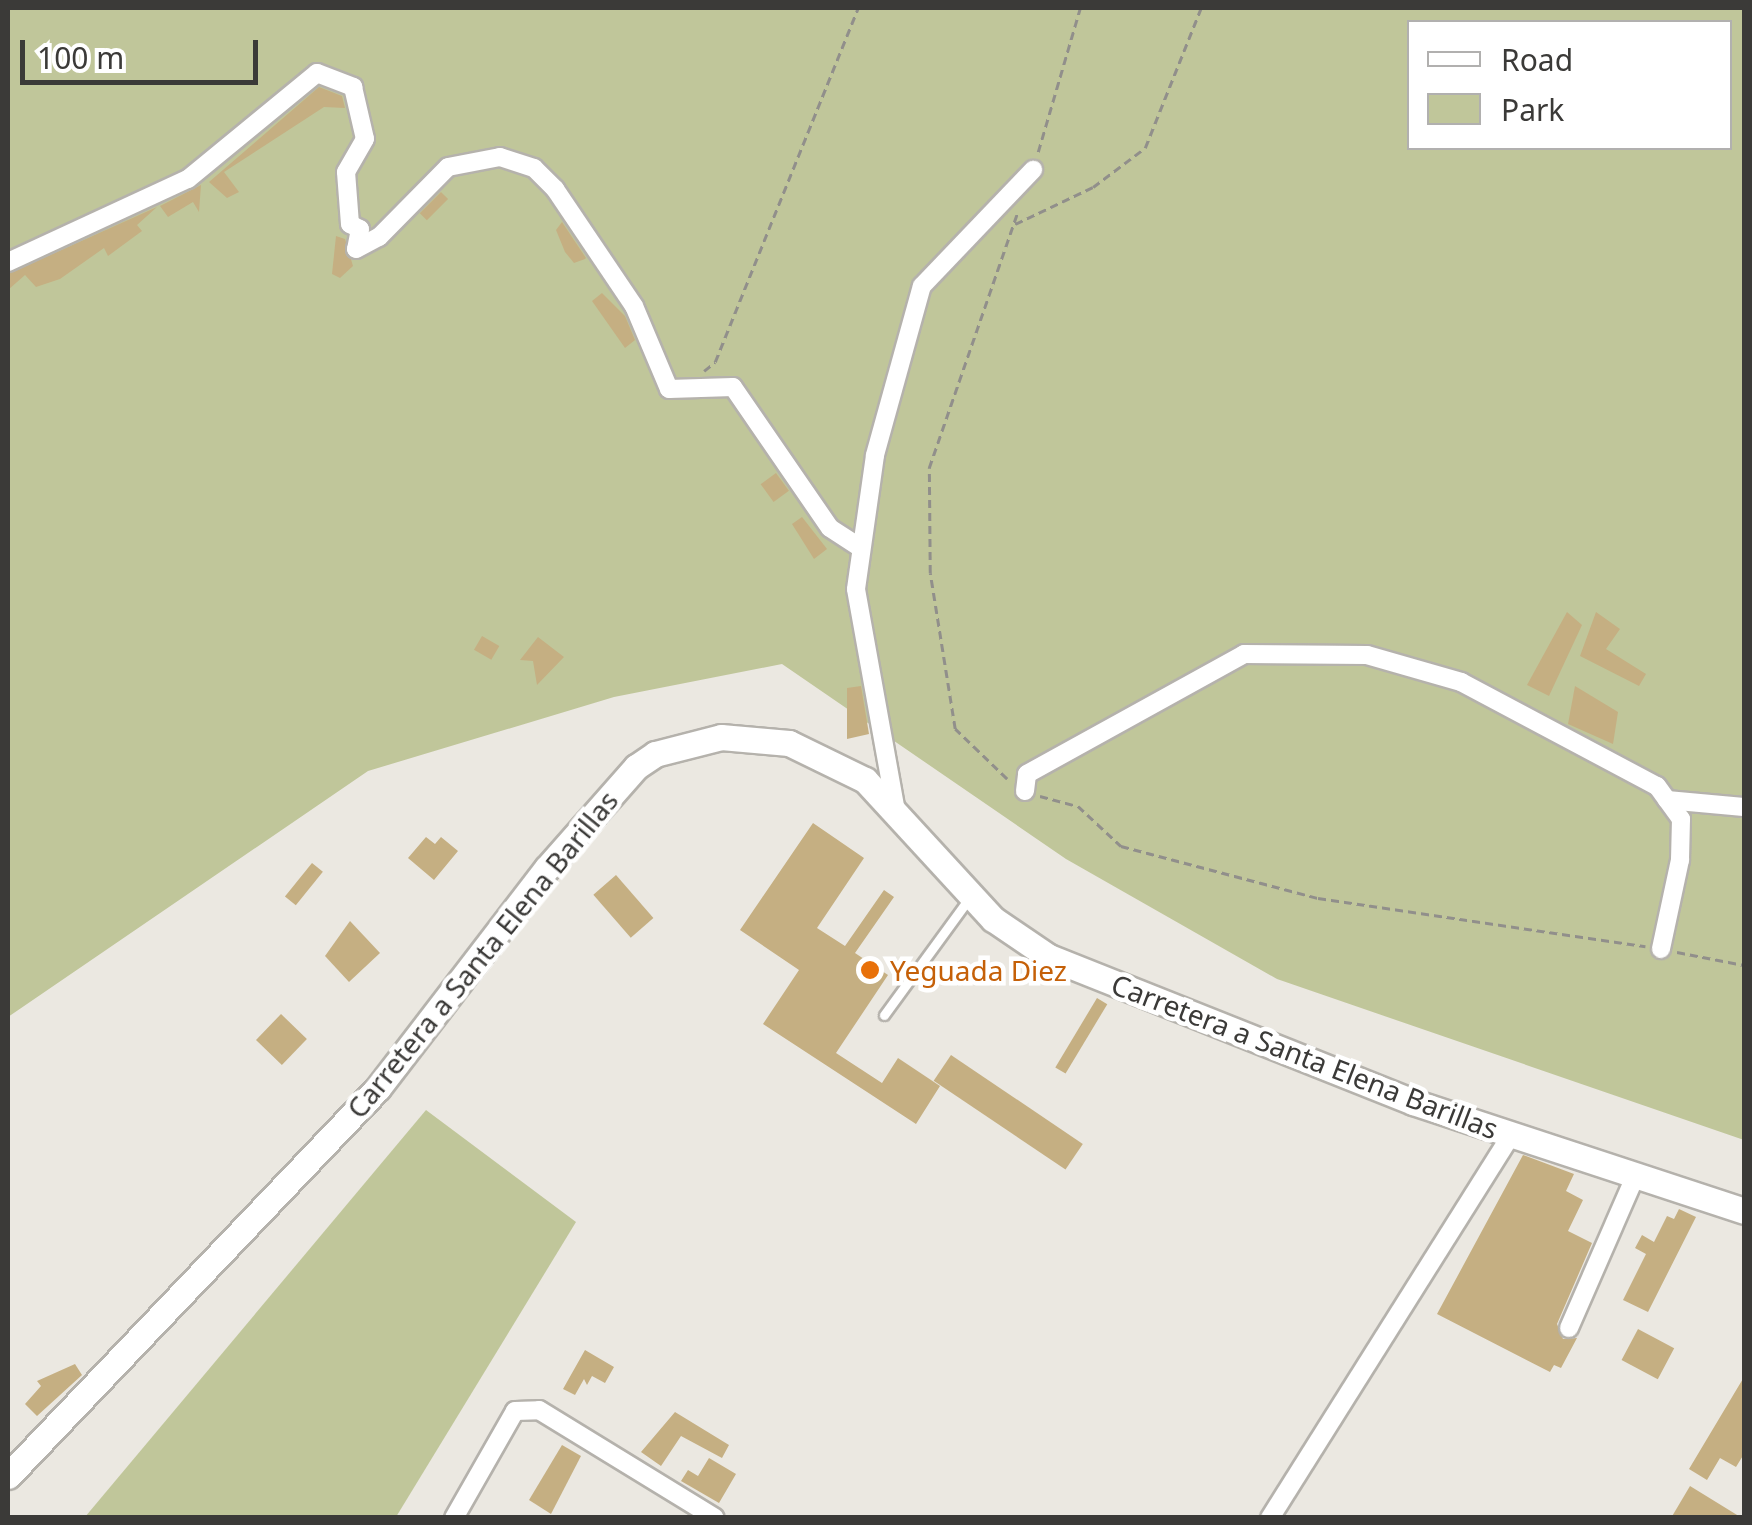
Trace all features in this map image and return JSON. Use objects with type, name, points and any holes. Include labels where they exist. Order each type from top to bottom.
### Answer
[{"type":"main road","name":"Carretera a Santa Elena Barillas","points":[[8,1476],[378,1088],[547,868],[636,767],[682,746],[754,737],[835,760],[894,806],[970,898],[1016,938],[1065,964],[1511,1134],[1744,1211]]},
{"type":"street","points":[[8,262],[188,179],[318,73],[353,87],[365,139],[346,172],[350,224],[360,230],[356,249],[379,237],[448,167],[500,157],[534,168],[600,252],[634,306],[669,389],[734,387],[830,528],[862,548]]},
{"type":"street","points":[[894,806],[856,589],[875,454],[922,286],[1032,170]]},
{"type":"street","points":[[1025,791],[1027,774],[1244,654],[1367,655],[1460,682],[1657,786],[1681,819],[1680,860],[1661,949]]},
{"type":"street","points":[[1667,800],[1744,807]]},
{"type":"street","points":[[1270,1518],[1511,1134]]},
{"type":"street","points":[[1569,1328],[1636,1175]]},
{"type":"street","points":[[454,1518],[515,1411],[540,1410],[715,1518]]},
{"type":"lane","points":[[884,1014],[970,898]]},
{"type":"path","points":[[679,390],[715,362],[858,8]]},
{"type":"path","points":[[1032,170],[1080,8]]},
{"type":"path","points":[[1013,224],[1093,187],[1146,148],[1201,8]]},
{"type":"path","points":[[1019,209],[929,468],[930,573],[955,730],[1025,791],[1078,806],[1121,846],[1318,898],[1744,964]]},
{"type":"green space","points":[[8,8],[1744,8],[1744,1140],[1277,979],[1066,859],[782,664],[614,697],[368,771],[8,1017]]},
{"type":"green space","points":[[426,1110],[576,1222],[396,1517],[85,1517]]},
{"type":"building","points":[[319,87],[342,96],[345,108],[324,107],[224,172],[239,192],[227,198],[209,182]]},
{"type":"building","points":[[201,185],[199,212],[193,202],[168,217],[160,206]]},
{"type":"building","points":[[441,192],[448,199],[427,220],[420,213]]},
{"type":"building","points":[[157,207],[137,225],[142,231],[108,256],[104,248],[60,279],[36,287],[25,275],[8,290],[8,274]]},
{"type":"building","points":[[562,222],[585,259],[574,263],[565,252],[556,230]]},
{"type":"building","points":[[336,236],[345,239],[353,266],[340,278],[332,274]]},
{"type":"building","points":[[602,293],[625,316],[635,340],[625,348],[592,301]]},
{"type":"building","points":[[776,473],[789,491],[774,502],[761,484]]},
{"type":"building","points":[[802,517],[827,549],[814,559],[792,524]]},
{"type":"building","points":[[1567,612],[1582,625],[1549,696],[1527,685]]},
{"type":"building","points":[[1596,612],[1620,629],[1606,649],[1646,674],[1639,686],[1580,656]]},
{"type":"building","points":[[482,636],[499,646],[491,660],[474,650]]},
{"type":"building","points":[[538,637],[564,657],[537,685],[533,661],[520,660]]},
{"type":"building","points":[[861,686],[869,734],[847,739],[847,688]]},
{"type":"building","points":[[1575,686],[1618,712],[1613,744],[1568,724]]},
{"type":"building","points":[[813,823],[864,858],[817,928],[845,946],[884,890],[894,897],[855,953],[888,975],[836,1053],[882,1083],[898,1058],[940,1086],[916,1124],[763,1024],[799,970],[740,930]]},
{"type":"building","points":[[426,837],[435,844],[441,837],[458,851],[434,880],[408,858]]},
{"type":"building","points":[[312,863],[323,872],[296,905],[285,896]]},
{"type":"building","points":[[616,875],[653,918],[631,938],[593,895]]},
{"type":"building","points":[[350,921],[380,953],[349,982],[325,956]]},
{"type":"building","points":[[1097,998],[1107,1004],[1066,1074],[1055,1067]]},
{"type":"building","points":[[281,1014],[307,1039],[282,1065],[256,1040]]},
{"type":"building","points":[[951,1055],[1083,1144],[1065,1170],[934,1081]]},
{"type":"building","points":[[1523,1155],[1574,1174],[1566,1191],[1583,1200],[1568,1231],[1592,1243],[1557,1324],[1563,1339],[1577,1338],[1561,1368],[1554,1365],[1550,1372],[1437,1314]]},
{"type":"building","points":[[1679,1209],[1696,1217],[1648,1312],[1623,1300],[1646,1254],[1635,1248],[1642,1235],[1654,1242],[1667,1216],[1674,1219]]},
{"type":"building","points":[[1638,1329],[1674,1348],[1658,1379],[1622,1360]]},
{"type":"building","points":[[585,1350],[614,1367],[605,1383],[592,1376],[587,1385],[584,1379],[575,1395],[563,1389]]},
{"type":"building","points":[[75,1364],[82,1375],[37,1416],[25,1404],[41,1386],[37,1381]]},
{"type":"building","points":[[1744,1377],[1744,1454],[1736,1467],[1720,1458],[1707,1480],[1689,1469]]},
{"type":"building","points":[[675,1412],[729,1445],[722,1458],[681,1436],[661,1466],[641,1452]]},
{"type":"building","points":[[562,1445],[581,1456],[551,1514],[529,1500]]},
{"type":"building","points":[[709,1458],[736,1474],[719,1503],[681,1481],[688,1470],[698,1476]]},
{"type":"building","points":[[1690,1486],[1742,1518],[1671,1518]]},
{"type":"place","name":"Yeguada Diez","points":[[870,970]]}]
